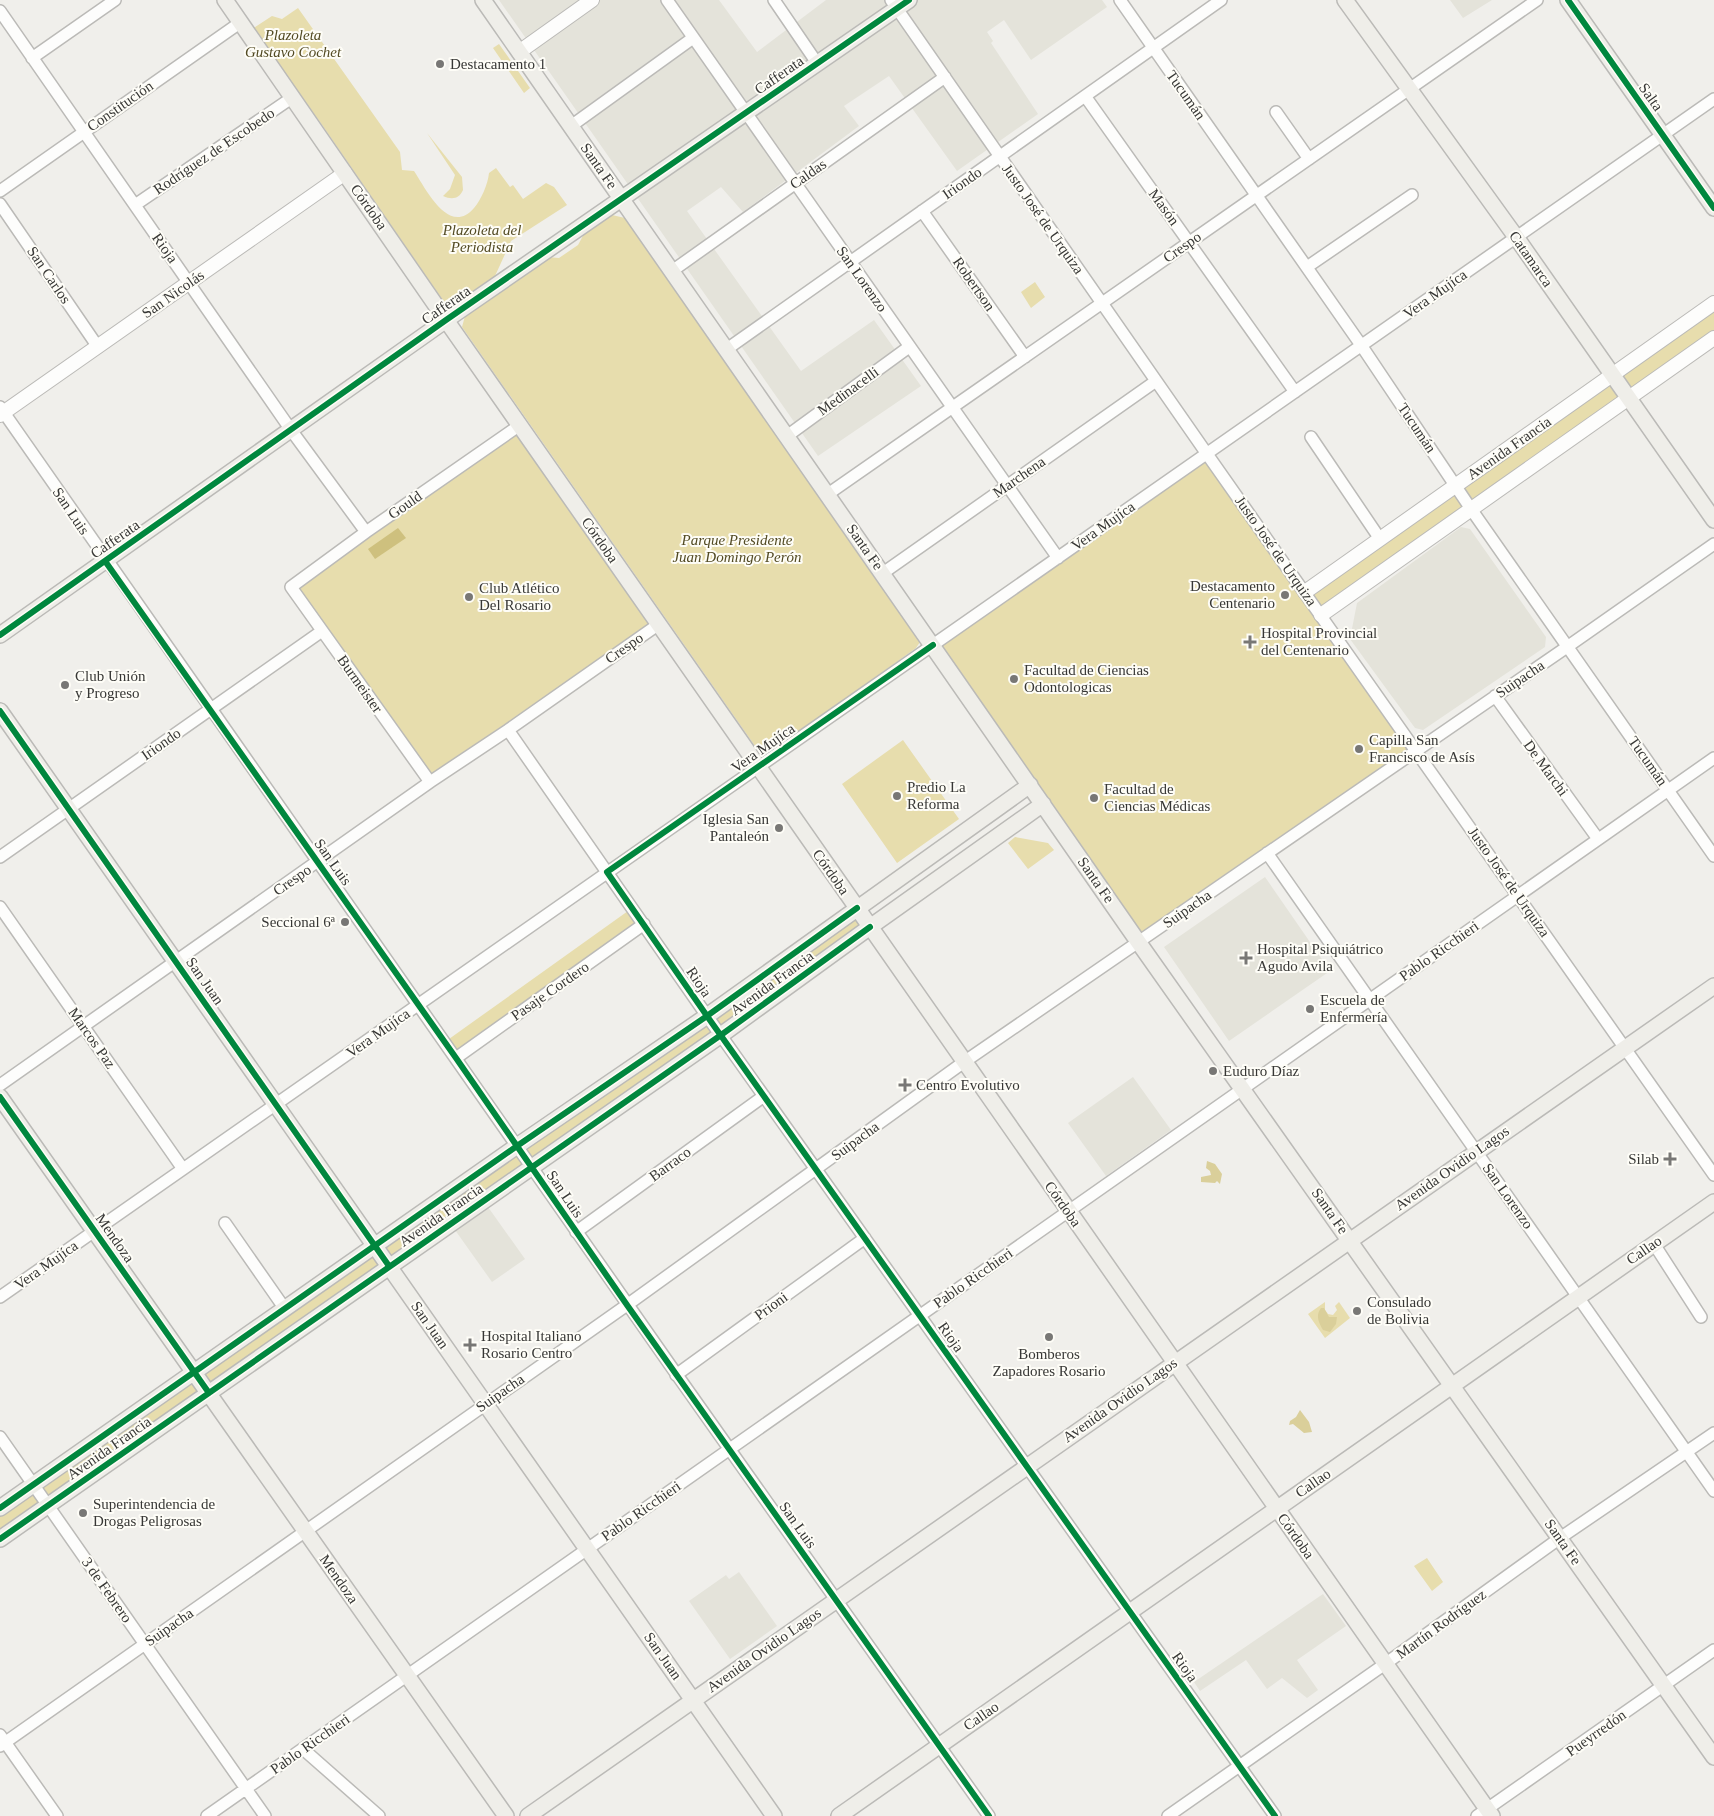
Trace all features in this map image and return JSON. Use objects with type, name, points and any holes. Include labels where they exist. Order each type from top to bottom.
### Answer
[{"type":"main road","name":"Córdoba","points":[[225,0],[446,320],[1385,1664],[1485,1814]]},
{"type":"main road","name":"Santa Fe","points":[[483,0],[1139,943],[1714,1757]]},
{"type":"main road","name":"Catamarca","points":[[1345,0],[1516,238],[1714,520]]},
{"type":"main road","name":"Salta","points":[[1568,0],[1714,208]]},
{"type":"main road","name":"Cafferata","points":[[0,635],[446,320],[745,114],[899,3]]},
{"type":"main road","name":"San Juan","points":[[0,711],[774,1816]]},
{"type":"main road","name":"Avenida Francia","points":[[0,1508],[517,1146],[707,1016],[1030,785]]},
{"type":"main road","name":"Avenida Francia","points":[[0,1539],[721,1035],[1044,804]]},
{"type":"main road","name":"Avenida Ovidio Lagos","points":[[528,1816],[1624,1047],[1714,986]]},
{"type":"main road","name":"Mendoza","points":[[0,1097],[506,1816]]},
{"type":"main road","name":"Callao","points":[[839,1816],[1714,1202]]},
{"type":"street","points":[[32,58],[115,0]]},
{"type":"street","points":[[519,52],[592,0]]},
{"type":"street","name":"San Lorenzo","points":[[667,0],[745,114],[1058,558]]},
{"type":"street","points":[[774,0],[817,63]]},
{"type":"street","name":"Tucumán","points":[[1120,0],[1361,345],[1455,486],[1714,856]]},
{"type":"street","name":"Iriondo","points":[[727,349],[1221,0]]},
{"type":"street","name":"Crespo","points":[[828,494],[1537,0]]},
{"type":"street","name":"Justo José de Urquiza","points":[[899,3],[945,78],[1206,454],[1714,1175]]},
{"type":"street","name":"Rioja","points":[[0,11],[291,430],[366,532]]},
{"type":"street","name":"Constitución","points":[[0,191],[241,22]]},
{"type":"street","points":[[571,126],[693,38]]},
{"type":"street","name":"Caldas","points":[[672,271],[945,78]]},
{"type":"street","name":"Masón","points":[[1085,96],[1295,392]]},
{"type":"street","name":"Rodríguez de Escobedo","points":[[135,205],[292,97]]},
{"type":"street","name":"Vera Mujíca","points":[[0,1298],[1714,99]]},
{"type":"street","points":[[1276,112],[1309,159]]},
{"type":"street","name":"San Nicolás","points":[[1,411],[98,347],[345,173]]},
{"type":"street","points":[[1307,267],[1412,195]]},
{"type":"street","name":"San Carlos","points":[[0,204],[98,347]]},
{"type":"street","name":"Robertson","points":[[922,211],[1025,357]]},
{"type":"street","name":"Avenida Francia","points":[[1305,592],[1714,303]]},
{"type":"street","name":"Avenida Francia","points":[[1321,615],[1714,338]]},
{"type":"street","name":"Medinacelli","points":[[787,436],[909,347]]},
{"type":"street","name":"Marchena","points":[[883,573],[1156,381]]},
{"type":"street","name":"San Luis","points":[[1,411],[417,1006],[456,1058],[676,1375],[989,1816]]},
{"type":"street","name":"Gould","points":[[291,586],[520,425]]},
{"type":"street","points":[[1310,437],[1380,539]]},
{"type":"street","name":"Suipacha","points":[[2,1741],[145,1644],[485,1403],[627,1305],[964,1062],[1139,943],[1714,544]]},
{"type":"street","name":"Burmeister","points":[[291,586],[430,782]]},
{"type":"street","name":"Crespo","points":[[0,1085],[658,624]]},
{"type":"street","name":"Iriondo","points":[[0,857],[322,631]]},
{"type":"street","name":"De Marchi","points":[[1495,696],[1598,840]]},
{"type":"street","name":"Rioja","points":[[508,730],[707,1016],[1275,1816]]},
{"type":"street","name":"Pablo Ricchieri","points":[[207,1816],[1714,758]]},
{"type":"street","name":"San Lorenzo","points":[[1268,853],[1714,1491]]},
{"type":"street","name":"Marcos Paz","points":[[0,907],[183,1169]]},
{"type":"street","name":"Pasaje Cordero","points":[[456,1058],[644,924]]},
{"type":"street","name":"Barraco","points":[[576,1232],[764,1096]]},
{"type":"street","points":[[225,1223],[285,1309]]},
{"type":"street","name":"Prioni","points":[[676,1375],[865,1238]]},
{"type":"street","points":[[1654,1244],[1701,1317]]},
{"type":"street","name":"Martín Rodríguez","points":[[1168,1816],[1385,1664],[1560,1538],[1714,1433]]},
{"type":"street","name":"3 de Febrero","points":[[0,1437],[266,1816]]},
{"type":"street","name":"Pueyrredón","points":[[1485,1814],[1714,1650]]},
{"type":"street","points":[[2,1741],[57,1816]]},
{"type":"street","points":[[303,1749],[379,1816]]},
{"type":"shaded area","points":[[499,0],[719,0],[757,52],[826,0],[1102,0],[1107,7],[1031,60],[1004,20],[987,32],[993,41],[991,43],[1038,114],[957,171],[889,76],[844,106],[859,126],[743,212],[721,187],[687,211],[801,371],[874,320],[921,386],[818,456]]},
{"type":"shaded area","points":[[1450,0],[1492,0],[1463,18]]},
{"type":"shaded area","points":[[1461,527],[1470,529],[1546,637],[1545,647],[1423,730],[1415,728],[1350,639],[1357,603]]},
{"type":"shaded area","points":[[398,528],[406,538],[375,559],[368,549]]},
{"type":"shaded area","name":"Hospital Psiquiátrico Agudo Avila","points":[[1265,877],[1330,971],[1229,1041],[1164,947]]},
{"type":"shaded area","points":[[1133,1077],[1171,1130],[1106,1176],[1068,1123]]},
{"type":"shaded area","points":[[1207,1161],[1215,1164],[1222,1174],[1220,1184],[1217,1181],[1215,1183],[1201,1182],[1201,1177],[1211,1175],[1210,1171],[1206,1168]]},
{"type":"shaded area","points":[[488,1207],[525,1259],[492,1282],[455,1230]]},
{"type":"shaded area","points":[[1321,1308],[1324,1308],[1329,1317],[1337,1317],[1336,1324],[1330,1332],[1323,1330],[1319,1322],[1318,1314]]},
{"type":"shaded area","points":[[1300,1410],[1309,1422],[1312,1432],[1304,1433],[1293,1424],[1289,1425],[1290,1421],[1296,1417]]},
{"type":"shaded area","points":[[739,1572],[777,1626],[730,1659],[689,1601],[726,1575],[729,1579]]},
{"type":"shaded area","points":[[1323,1594],[1346,1626],[1297,1660],[1318,1690],[1307,1698],[1282,1678],[1267,1689],[1246,1660],[1200,1691],[1194,1682]]},
{"type":"green space","name":"Plazoleta Gustavo Cochet","points":[[298,8],[400,152],[402,170],[414,171],[432,198],[447,214],[456,217],[465,215],[474,208],[484,192],[489,173],[496,168],[510,187],[513,185],[523,199],[546,183],[554,187],[567,205],[511,241],[495,276],[448,308],[320,122],[252,29],[272,16],[282,19]]},
{"type":"green space","points":[[499,44],[530,88],[524,93],[493,48]]},
{"type":"green space","points":[[427,133],[462,177],[463,190],[457,197],[449,198],[443,196],[450,189],[455,175]]},
{"type":"green space","name":"Parque Presidente Juan Domingo Perón","points":[[612,215],[625,218],[919,635],[920,642],[916,648],[770,753],[764,754],[757,749],[462,327],[465,316],[547,257],[559,258],[578,245],[585,232],[605,217]]},
{"type":"green space","points":[[1035,282],[1045,297],[1031,308],[1021,292]]},
{"type":"green space","points":[[1714,303],[1714,338],[1321,615],[1416,750],[1139,943],[933,645],[1207,454],[1304,592]]},
{"type":"green space","name":"Club Atlético Del Rosario","points":[[520,425],[659,624],[430,782],[291,587]]},
{"type":"green space","name":"Predio La Reforma","points":[[903,740],[959,819],[897,863],[842,784]]},
{"type":"green space","points":[[1015,837],[1048,843],[1054,850],[1028,869],[1008,843]]},
{"type":"green space","points":[[857,908],[870,927],[0,1539],[0,1508]]},
{"type":"green space","points":[[628,911],[636,923],[458,1052],[449,1039]]},
{"type":"green space","points":[[1325,1302],[1325,1310],[1328,1314],[1333,1315],[1337,1310],[1335,1306],[1339,1302],[1350,1318],[1325,1338],[1308,1314]]},
{"type":"green space","points":[[1427,1558],[1443,1582],[1432,1591],[1414,1566]]},
{"type":"cycle path","points":[[0,635],[446,320],[909,0]]},
{"type":"cycle path","points":[[1568,0],[1714,208]]},
{"type":"cycle path","points":[[105,561],[456,1058],[627,1305],[989,1816]]},
{"type":"cycle path","points":[[933,645],[607,872],[707,1016],[1275,1816]]},
{"type":"cycle path","points":[[0,711],[389,1266]]},
{"type":"cycle path","points":[[0,1508],[517,1146],[707,1016],[857,908]]},
{"type":"cycle path","points":[[0,1539],[721,1035],[870,927]]},
{"type":"cycle path","points":[[0,1097],[209,1393]]},
{"type":"place","name":"Destacamento 1","points":[[440,64]]},
{"type":"place","name":"Destacamento Centenario","points":[[1285,595]]},
{"type":"place","name":"Club Atlético Del Rosario","points":[[469,597]]},
{"type":"place","name":"Hospital Provincial del Centenario","points":[[1250,642]]},
{"type":"place","name":"Facultad de Ciencias Odontologicas","points":[[1014,679]]},
{"type":"place","name":"Club Unión y Progreso","points":[[65,685]]},
{"type":"place","name":"Capilla San Francisco de Asís","points":[[1359,749]]},
{"type":"place","name":"Predio La Reforma","points":[[897,796]]},
{"type":"place","name":"Facultad de Ciencias Médicas","points":[[1094,798]]},
{"type":"place","name":"Iglesia San Pantaleón","points":[[779,828]]},
{"type":"place","name":"Seccional 6ª","points":[[345,922]]},
{"type":"place","name":"Hospital Psiquiátrico Agudo Avila","points":[[1246,958]]},
{"type":"place","name":"Escuela de Enfermería","points":[[1310,1009]]},
{"type":"place","name":"Euduro Díaz","points":[[1213,1071]]},
{"type":"place","name":"Centro Evolutivo","points":[[905,1085]]},
{"type":"place","name":"Silab","points":[[1670,1159]]},
{"type":"place","name":"Consulado de Bolivia","points":[[1357,1311]]},
{"type":"place","name":"Bomberos Zapadores Rosario","points":[[1049,1337]]},
{"type":"place","name":"Hospital Italiano Rosario Centro","points":[[470,1345]]},
{"type":"place","name":"Superintendencia de Drogas Peligrosas","points":[[83,1513]]},
{"type":"park label","name":"Plazoleta del Periodista","points":[[482,238]]}]
